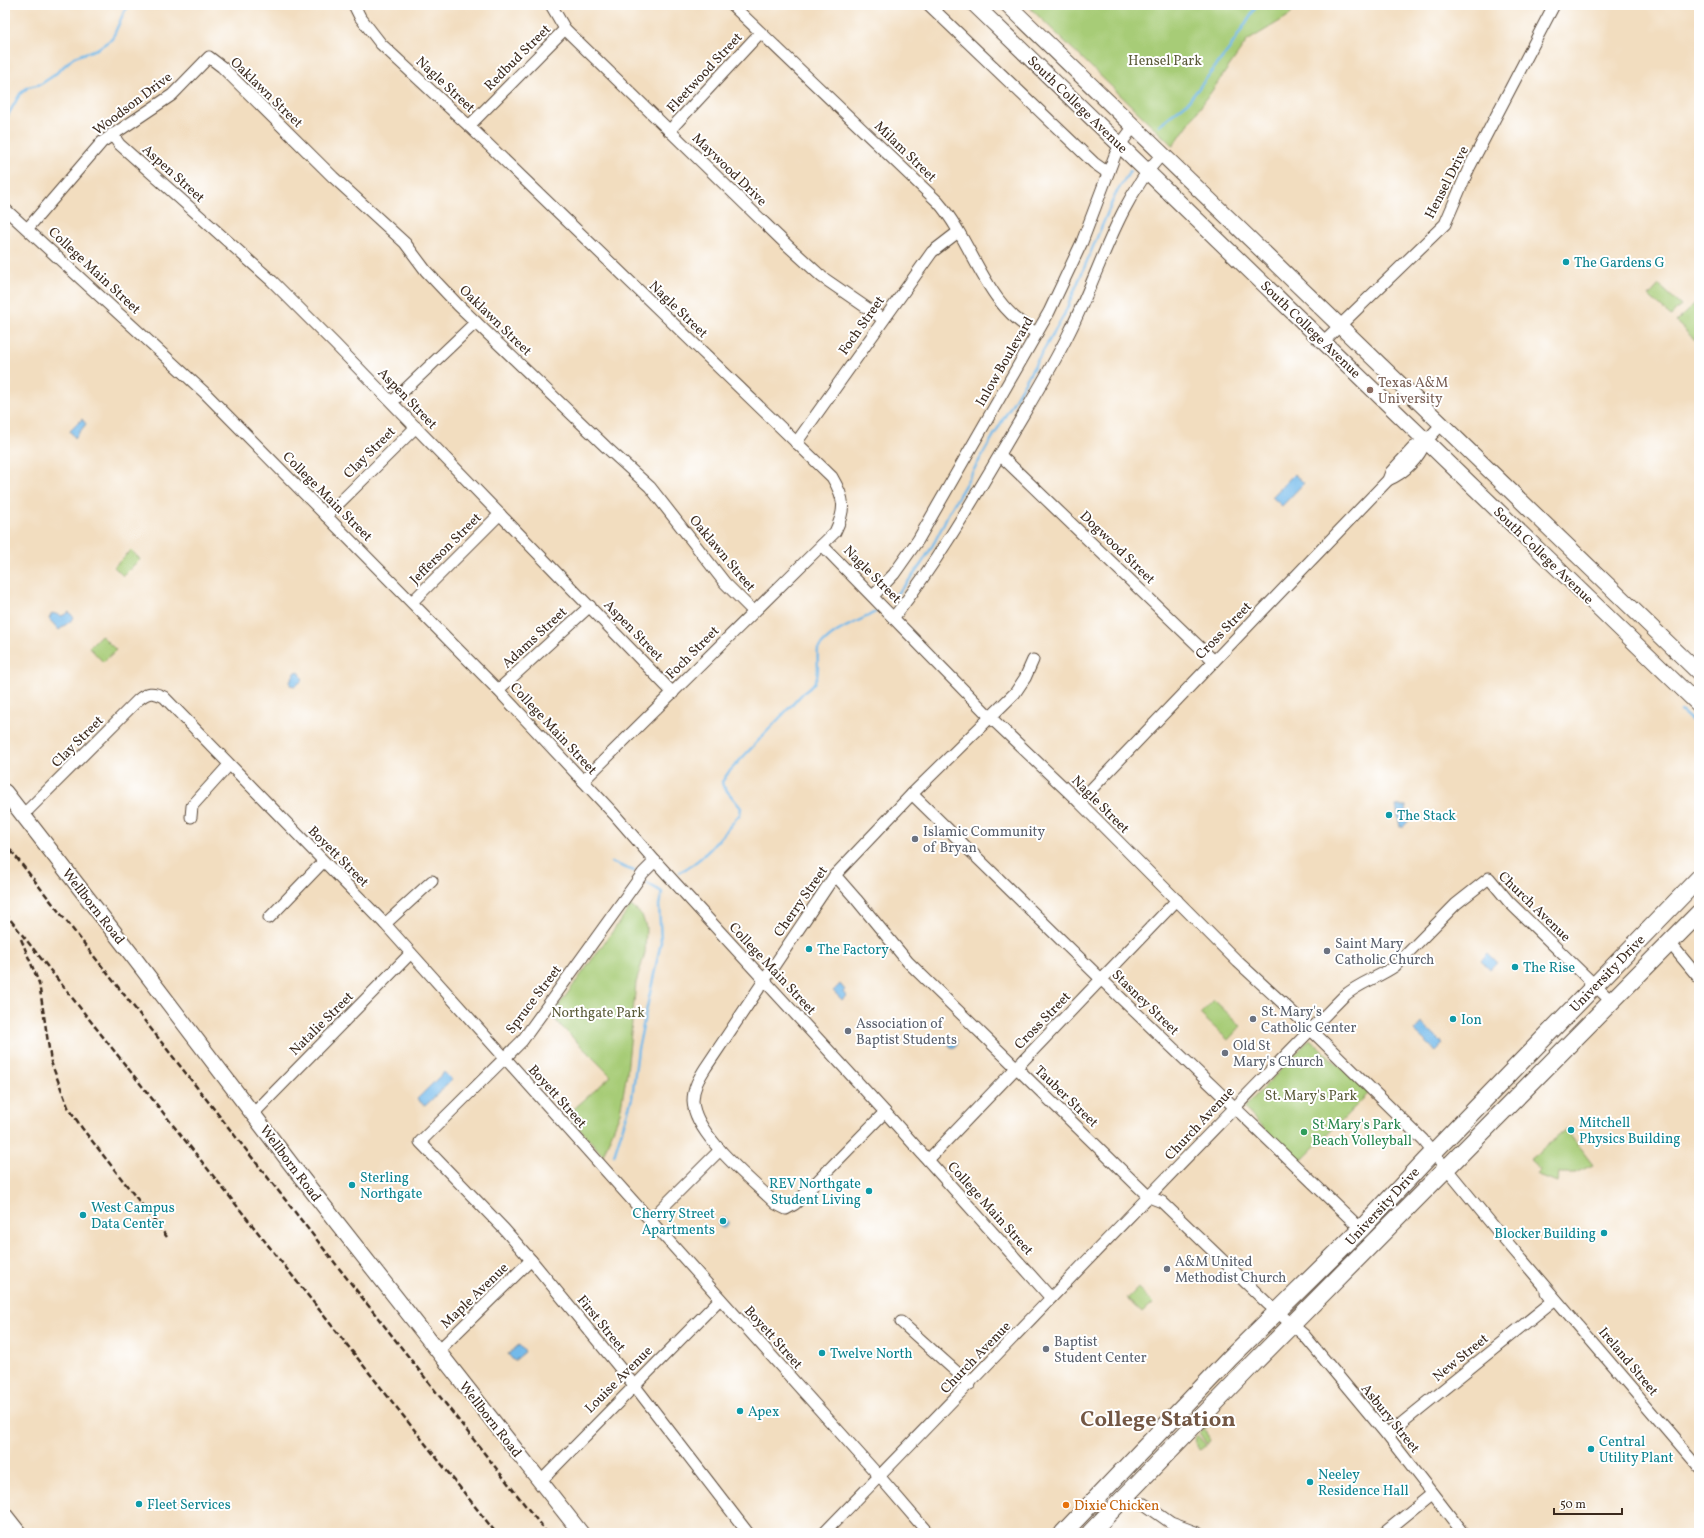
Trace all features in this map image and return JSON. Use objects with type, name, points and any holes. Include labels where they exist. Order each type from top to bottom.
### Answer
[{"type":"main road","name":"South College Avenue","points":[[975,5],[1120,145],[1148,170],[1699,704]]},
{"type":"main road","name":"South College Avenue","points":[[1008,5],[1699,673]]},
{"type":"main road","points":[[1234,254],[1249,238]]},
{"type":"main road","points":[[1588,597],[1604,581]]},
{"type":"main road","name":"Wellborn Road","points":[[5,792],[253,1114],[581,1533]]},
{"type":"main road","name":"University Drive","points":[[1063,1533],[1230,1358],[1361,1229],[1594,985],[1699,878]]},
{"type":"main road","name":"University Drive","points":[[1090,1533],[1446,1168],[1699,913]]},
{"type":"street","name":"Nagle Street","points":[[354,5],[360,17],[381,44],[469,126],[832,477],[843,502],[842,518],[835,532],[822,545],[990,717],[1079,802],[1238,962],[1311,1030],[1401,1118],[1434,1152],[1446,1168]]},
{"type":"street","name":"Redbud Street","points":[[469,126],[565,29],[551,5]]},
{"type":"street","name":"Milam Street","points":[[732,5],[760,34],[938,202],[949,215],[996,299],[1016,320],[1037,333]]},
{"type":"street","points":[[929,5],[1094,163],[1108,173]]},
{"type":"street","name":"Hensel Drive","points":[[1324,342],[1339,325],[1445,224],[1469,168],[1554,5]]},
{"type":"street","name":"Maywood Drive","points":[[565,29],[822,277],[883,319]]},
{"type":"street","name":"Fleetwood Street","points":[[669,131],[760,34]]},
{"type":"street","name":"Woodson Drive","points":[[28,228],[102,142],[172,95],[209,57]]},
{"type":"street","name":"Oaklawn Street","points":[[209,57],[222,67],[333,178],[405,243],[434,281],[606,447],[650,487],[725,583],[754,612]]},
{"type":"street","name":"Inlow Boulevard","points":[[873,596],[894,574],[918,540],[1037,333],[1067,276],[1120,145],[1134,126]]},
{"type":"street","name":"Aspen Street","points":[[112,134],[119,144],[272,281],[392,402],[673,693]]},
{"type":"street","points":[[894,617],[937,559],[1000,455],[1063,346],[1118,221],[1148,170],[1162,154]]},
{"type":"street","name":"College Main Street","points":[[5,209],[28,228],[204,392],[498,690],[584,781],[655,861],[885,1112],[1051,1298]]},
{"type":"street","name":"Foch Street","points":[[796,443],[932,252],[958,232]]},
{"type":"street","points":[[392,402],[476,322]]},
{"type":"street","name":"Cross Street","points":[[1079,802],[1388,480],[1400,475],[1422,451],[1426,441],[1442,424]]},
{"type":"street","name":"Clay Street","points":[[326,516],[416,427]]},
{"type":"street","name":"Dogwood Street","points":[[1000,455],[1214,661]]},
{"type":"street","name":"Jefferson Street","points":[[412,602],[500,514]]},
{"type":"street","name":"Foch Street","points":[[584,781],[822,545]]},
{"type":"street","name":"Adams Street","points":[[498,690],[590,606]]},
{"type":"street","name":"Cherry Street","points":[[885,1112],[795,1204],[786,1209],[776,1204],[720,1150],[700,1125],[695,1114],[694,1090],[706,1067],[835,875],[912,794],[1015,693],[1025,678],[1033,660]]},
{"type":"street","name":"Clay Street","points":[[23,815],[138,700],[146,693],[153,692]]},
{"type":"street","name":"Boyett Street","points":[[153,692],[164,697],[385,924],[410,954],[879,1476],[928,1533]]},
{"type":"street","points":[[191,816],[192,806],[229,765]]},
{"type":"street","name":"Stasney Street","points":[[912,794],[1101,979],[1361,1229]]},
{"type":"street","name":"Spruce Street","points":[[420,1142],[522,1041],[643,873],[655,861]]},
{"type":"street","points":[[269,918],[323,862]]},
{"type":"street","name":"Tauber Street","points":[[835,875],[908,962],[1149,1197],[1162,1202],[1292,1325]]},
{"type":"street","name":"Church Avenue","points":[[824,1533],[1350,990],[1383,974],[1395,966],[1456,904],[1489,878],[1510,902],[1612,1002]]},
{"type":"street","points":[[385,924],[432,881]]},
{"type":"street","name":"Cross Street","points":[[928,1160],[1177,900]]},
{"type":"street","points":[[1670,942],[1699,978]]},
{"type":"street","name":"Natalie Street","points":[[253,1114],[410,954]]},
{"type":"street","name":"First Street","points":[[420,1142],[504,1229],[531,1260],[634,1385],[748,1533]]},
{"type":"street","points":[[650,1220],[720,1150]]},
{"type":"street","name":"Ireland Street","points":[[1446,1168],[1699,1467]]},
{"type":"street","name":"Maple Avenue","points":[[438,1351],[531,1260]]},
{"type":"street","name":"Ireland Street","points":[[1535,1274],[1553,1302]]},
{"type":"street","name":"Louise Avenue","points":[[540,1482],[720,1299]]},
{"type":"street","name":"New Street","points":[[1386,1435],[1553,1302]]},
{"type":"street","points":[[901,1322],[970,1384]]},
{"type":"street","name":"Asbury Street","points":[[1292,1325],[1304,1335],[1386,1435],[1463,1533]]},
{"type":"street","points":[[1384,1533],[1432,1494]]},
{"type":"street","points":[[1119,1502],[1144,1504],[1171,1523],[1198,1533]]},
{"type":"street","points":[[5,1514],[20,1533]]},
{"type":"green space","name":"Hensel Park","points":[[1027,5],[1294,5],[1290,15],[1247,41],[1173,146]]},
{"type":"green space","points":[[1659,285],[1681,305],[1671,316],[1649,296]]},
{"type":"green space","points":[[1699,299],[1699,335],[1695,340],[1676,322]]},
{"type":"green space","points":[[131,550],[140,559],[123,576],[114,567]]},
{"type":"green space","points":[[101,635],[116,650],[103,662],[89,647]]},
{"type":"green space","name":"Northgate Park","points":[[631,906],[642,915],[646,927],[645,953],[636,983],[627,1072],[620,1113],[603,1155],[567,1115],[611,1076],[551,1016]]},
{"type":"green space","points":[[1214,1000],[1241,1026],[1228,1040],[1200,1014]]},
{"type":"green space","name":"St. Mary's Park","points":[[1310,1039],[1369,1093],[1298,1164],[1244,1108]]},
{"type":"green space","points":[[1566,1130],[1593,1165],[1575,1173],[1558,1173],[1557,1182],[1537,1174],[1540,1170],[1529,1160]]},
{"type":"green space","points":[[1138,1288],[1153,1303],[1142,1313],[1127,1299]]},
{"type":"green space","points":[[1214,1417],[1217,1420],[1204,1430],[1211,1440],[1207,1444],[1199,1433]]},
{"type":"green space","points":[[1197,1435],[1206,1445],[1200,1450],[1195,1443],[1194,1438]]},
{"type":"water","points":[[82,419],[86,424],[75,438],[70,431]]},
{"type":"water","points":[[1294,474],[1304,483],[1282,506],[1272,497]]},
{"type":"water","points":[[69,612],[74,618],[59,630],[49,619],[52,613],[62,616]]},
{"type":"water","points":[[296,671],[300,673],[303,680],[295,686],[290,685],[290,681]]},
{"type":"water","points":[[1396,806],[1406,806],[1408,822],[1403,827],[1400,827]]},
{"type":"water","points":[[1488,953],[1497,962],[1490,969],[1481,960]]},
{"type":"water","points":[[840,984],[845,990],[843,992],[846,996],[842,1000],[833,991]]},
{"type":"water","points":[[1421,1023],[1443,1044],[1436,1051],[1414,1031]]},
{"type":"water","points":[[953,1038],[958,1043],[953,1048],[948,1043]]},
{"type":"water","points":[[444,1072],[452,1080],[425,1106],[417,1099]]},
{"type":"water","points":[[721,1218],[725,1218],[728,1223],[725,1228],[721,1228],[718,1225],[718,1221]]},
{"type":"water","points":[[519,1345],[525,1352],[514,1361],[508,1354]]},
{"type":"waterway","points":[[5,120],[20,94],[28,87],[41,84],[53,76],[74,57],[97,49],[112,39],[126,8],[130,5]]},
{"type":"waterway","points":[[1159,125],[1188,102],[1230,48],[1257,5]]},
{"type":"waterway","points":[[892,598],[909,580],[924,559],[948,514],[1064,315],[1116,193],[1130,171]]},
{"type":"waterway","points":[[680,872],[698,861],[740,814],[741,808],[723,786],[722,782],[728,773],[814,683],[818,674],[818,649],[838,631],[877,611]]},
{"type":"waterway","points":[[1681,711],[1699,727]]},
{"type":"waterway","points":[[611,862],[634,871]]},
{"type":"waterway","points":[[614,1155],[632,1098],[638,1049],[661,942],[659,905],[662,892],[647,883]]},
{"type":"railway","points":[[5,843],[547,1533]]},
{"type":"railway","points":[[5,913],[496,1533]]},
{"type":"railway","points":[[21,939],[39,983],[51,1062],[68,1107],[82,1128],[167,1237]]},
{"type":"place","name":"The Gardens G","points":[[1566,262]]},
{"type":"place","name":"Texas A&M University","points":[[1370,390]]},
{"type":"place","name":"The Stack","points":[[1389,815]]},
{"type":"place","name":"Islamic Community of Bryan","points":[[915,839]]},
{"type":"place","name":"The Factory","points":[[809,949]]},
{"type":"place","name":"Saint Mary Catholic Church","points":[[1327,951]]},
{"type":"place","name":"The Rise","points":[[1515,967]]},
{"type":"place","name":"St. Mary's Catholic Center","points":[[1253,1019]]},
{"type":"place","name":"Ion","points":[[1453,1019]]},
{"type":"place","name":"Association of Baptist Students","points":[[848,1031]]},
{"type":"place","name":"Old St Mary's Church","points":[[1225,1053]]},
{"type":"place","name":"Mitchell Physics Building","points":[[1571,1130]]},
{"type":"place","name":"St Mary's Park Beach Volleyball","points":[[1304,1132]]},
{"type":"place","name":"Sterling Northgate","points":[[352,1185]]},
{"type":"place","name":"REV Northgate Student Living","points":[[869,1191]]},
{"type":"place","name":"West Campus Data Center","points":[[83,1215]]},
{"type":"place","name":"Cherry Street Apartments","points":[[723,1221]]},
{"type":"place","name":"Blocker Building","points":[[1604,1233]]},
{"type":"place","name":"A&M United Methodist Church","points":[[1167,1269]]},
{"type":"place","name":"Baptist Student Center","points":[[1046,1349]]},
{"type":"place","name":"Twelve North","points":[[822,1353]]},
{"type":"place","name":"Apex","points":[[740,1411]]},
{"type":"place","name":"Central Utility Plant","points":[[1591,1449]]},
{"type":"place","name":"Neeley Residence Hall","points":[[1310,1482]]},
{"type":"place","name":"Fleet Services","points":[[139,1504]]},
{"type":"place","name":"Dixie Chicken","points":[[1066,1505]]},
{"type":"district","name":"College Station","points":[[1158,1418]]}]
